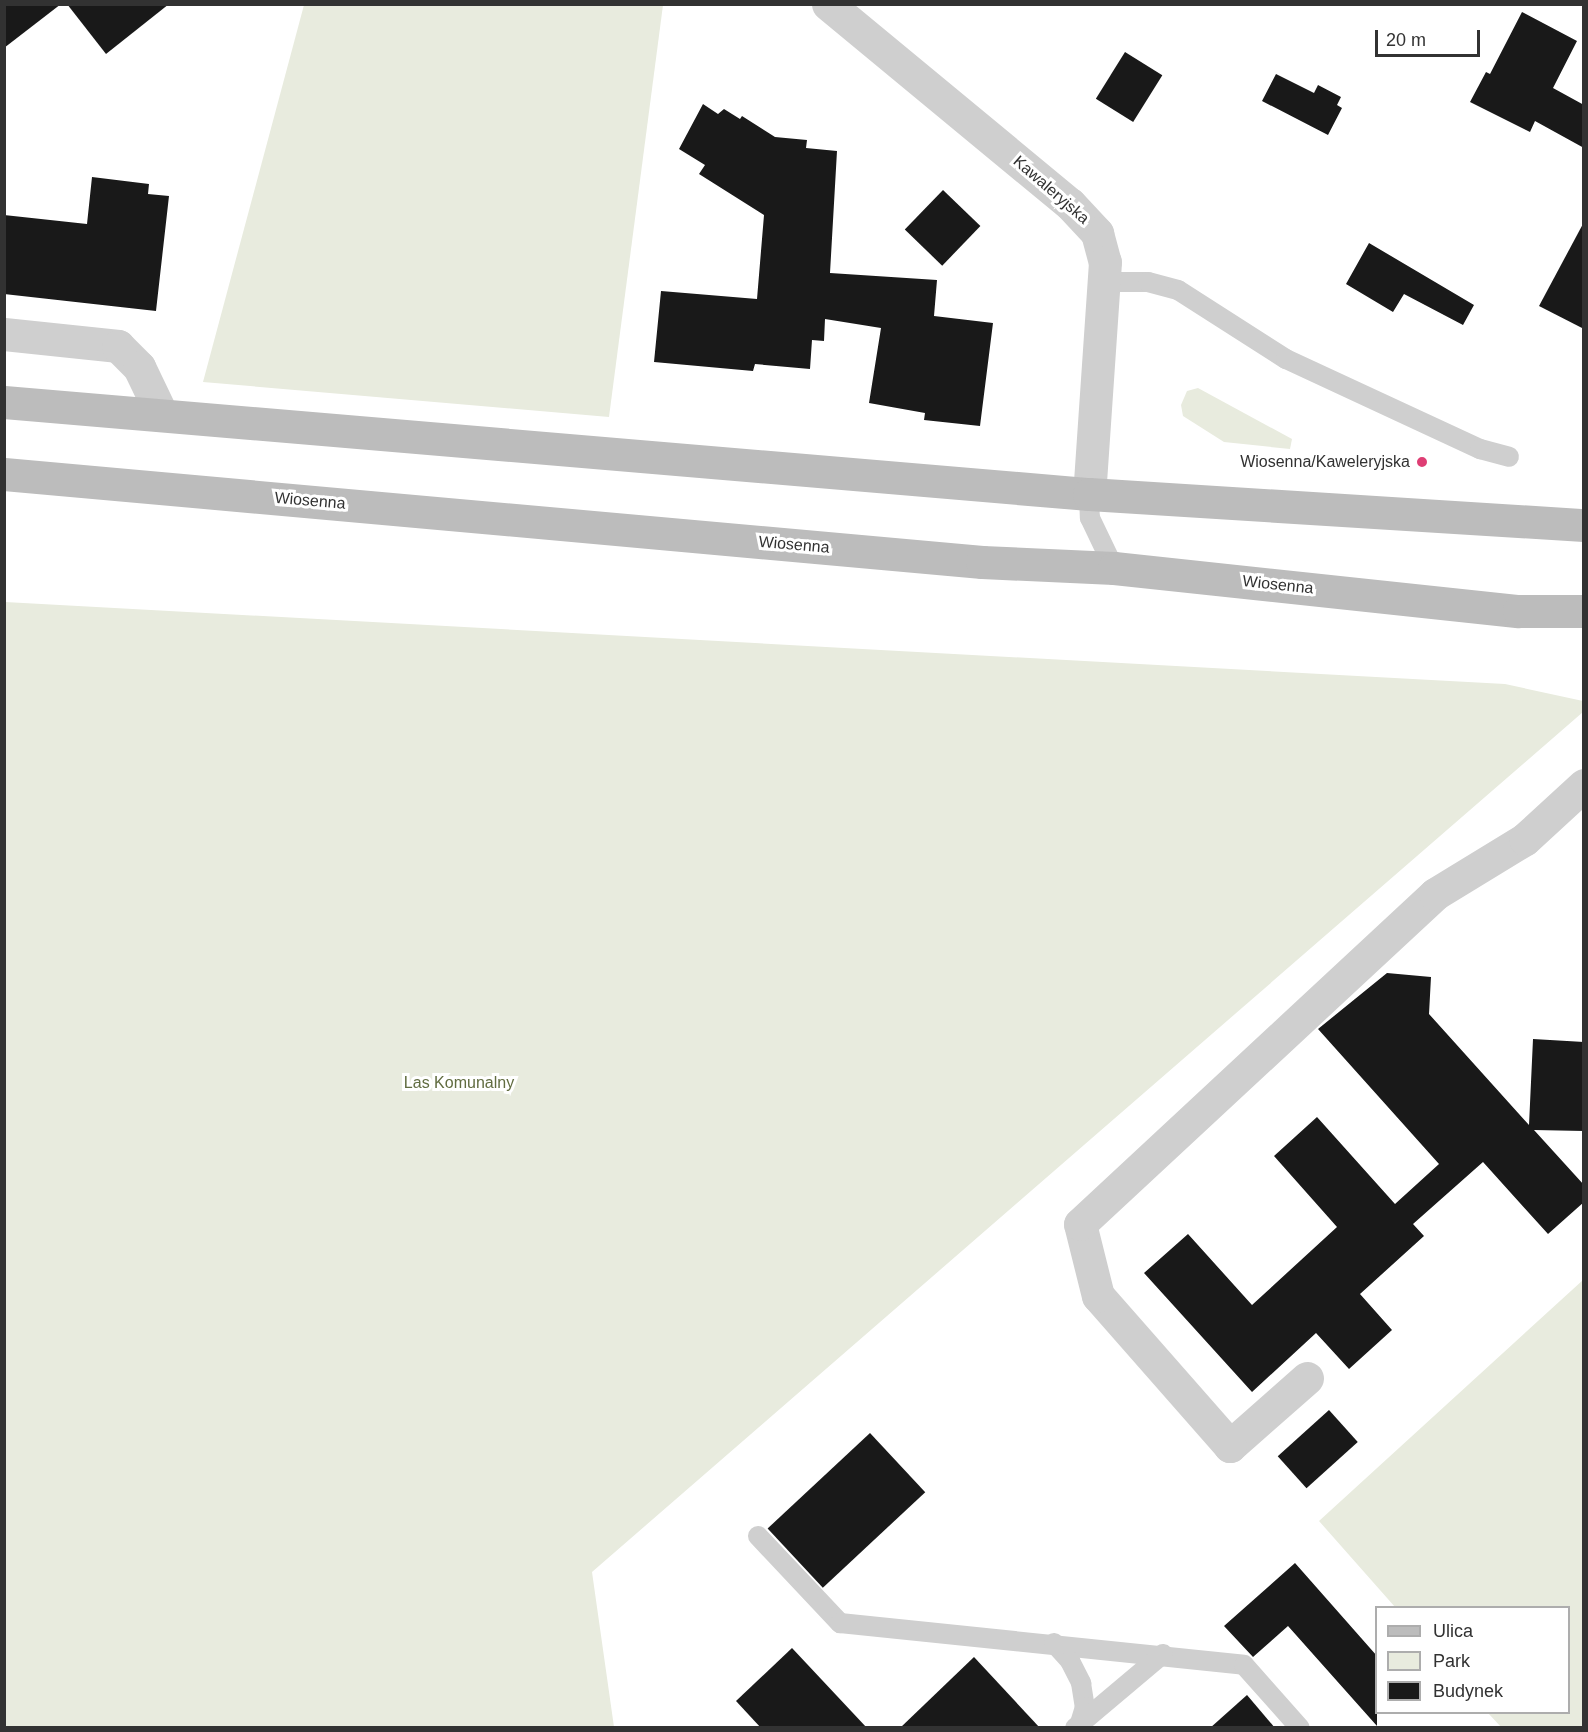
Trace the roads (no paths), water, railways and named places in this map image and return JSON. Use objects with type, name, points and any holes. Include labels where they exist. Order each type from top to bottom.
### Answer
[{"type":"main road","points":[[4,402],[161,413],[1089,494],[1584,525]]},
{"type":"main road","name":"Wiosenna","points":[[4,474],[982,562],[1114,568],[1519,611],[1584,611]]},
{"type":"street","name":"Kawaleryjska","points":[[828,4],[1087,219],[1102,246],[1104,282],[1089,494]]},
{"type":"street","points":[[4,334],[118,346],[139,367],[161,413]]},
{"type":"street","points":[[1307,1378],[1230,1446],[1098,1296],[1080,1224],[1435,894],[1525,839],[1584,785]]},
{"type":"lane","points":[[1104,282],[1148,282],[1178,290],[1286,359],[1480,449],[1509,457]]},
{"type":"lane","points":[[1089,494],[1090,518],[1114,568]]},
{"type":"lane","points":[[758,1536],[840,1623],[1163,1654],[1244,1665],[1300,1728]]},
{"type":"lane","points":[[1054,1643],[1070,1661],[1081,1683],[1085,1707],[1078,1725]]},
{"type":"lane","points":[[1078,1725],[1163,1654]]},
{"type":"place","name":"Wiosenna/Kaweleryjska","points":[[1422,462]]},
{"type":"park label","name":"Las Komunalny","points":[[459,1083]]}]
